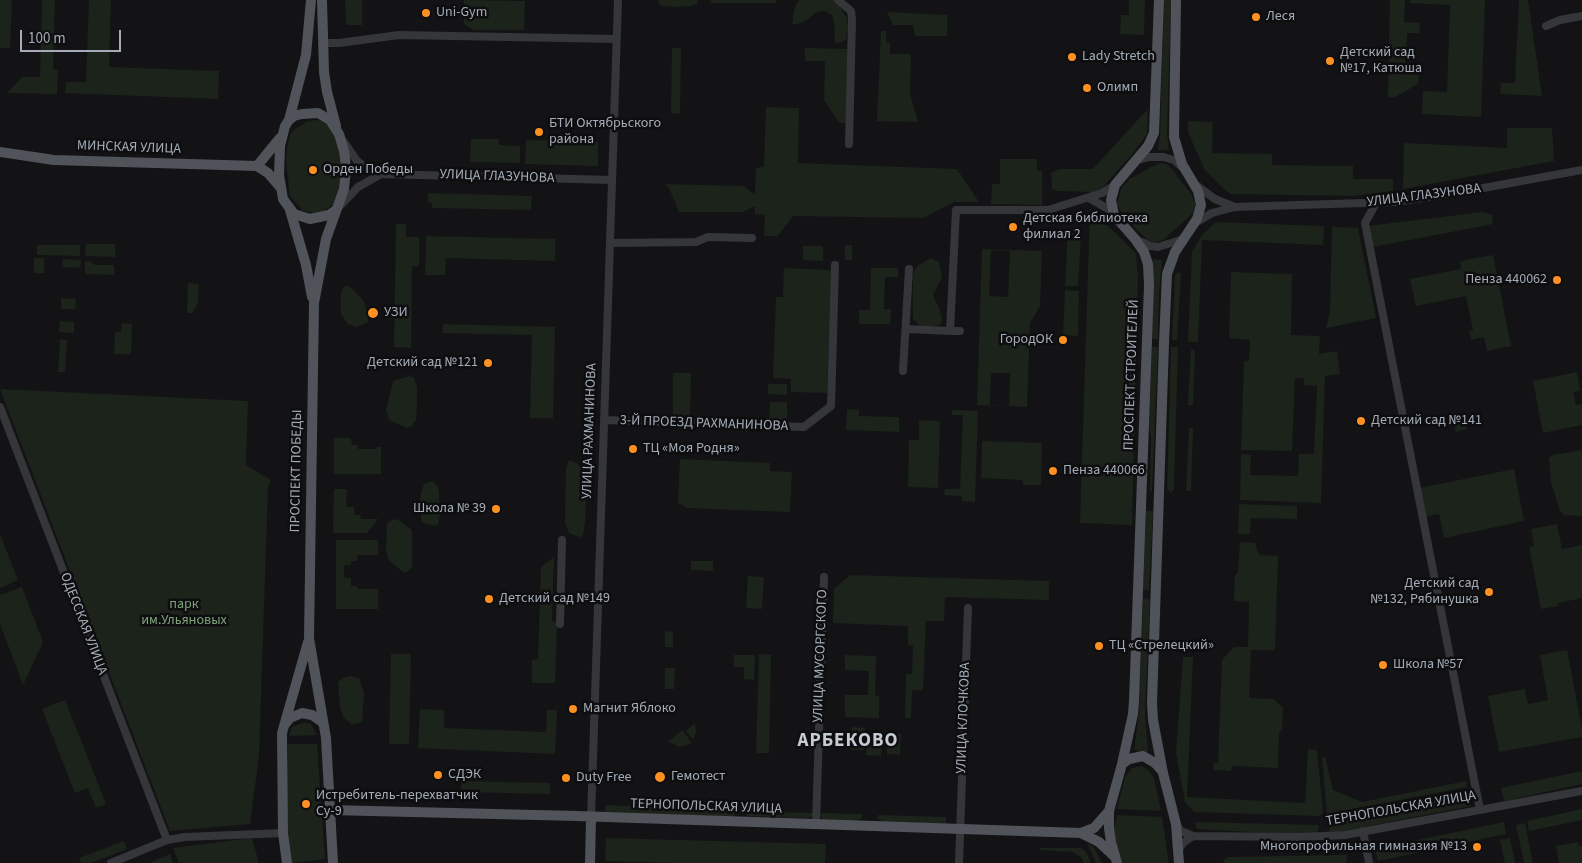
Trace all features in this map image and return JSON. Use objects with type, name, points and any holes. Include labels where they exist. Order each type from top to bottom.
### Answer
[{"type":"main road","points":[[280,187],[268,174],[257,166],[277,143],[289,120],[306,55],[311,0]]},
{"type":"main road","points":[[283,134],[279,161],[280,187],[283,199],[290,210],[299,216],[310,219],[329,215],[336,210],[344,189],[345,178],[344,151],[327,92],[322,0]]},
{"type":"main road","points":[[1114,215],[1111,200],[1115,185],[1148,146],[1154,132],[1159,0]]},
{"type":"main road","points":[[1176,0],[1173,131],[1177,151],[1184,169],[1198,191],[1201,205],[1193,225],[1172,259],[1167,274],[1152,703],[1163,773],[1176,824],[1179,863]]},
{"type":"main road","points":[[289,120],[294,116],[302,114],[318,113],[330,120],[339,134]]},
{"type":"main road","name":"МИНСКАЯ УЛИЦА","points":[[0,152],[54,160],[257,166]]},
{"type":"main road","name":"ПРОСПЕКТ ПОБЕДЫ","points":[[290,210],[304,257],[314,304]]},
{"type":"main road","name":"ПРОСПЕКТ ПОБЕДЫ","points":[[333,863],[326,738],[308,638],[314,304],[326,239],[336,210]]},
{"type":"main road","name":"ПРОСПЕКТ СТРОИТЕЛЕЙ","points":[[1114,215],[1135,239],[1146,258],[1149,285],[1134,701],[1122,764],[1109,811],[1109,828],[1116,860]]},
{"type":"main road","points":[[1142,494],[1160,494]]},
{"type":"main road","name":"ПРОСПЕКТ ПОБЕДЫ","points":[[287,863],[283,833],[281,737],[308,638]]},
{"type":"main road","points":[[284,726],[290,718],[302,713],[312,715],[322,722]]},
{"type":"main road","points":[[1122,764],[1130,759],[1143,756],[1156,763],[1163,773]]},
{"type":"main road","name":"ТЕРНОПОЛЬСКАЯ УЛИЦА","points":[[330,810],[1081,833],[1099,842],[1116,860]]},
{"type":"main road","points":[[1081,833],[1094,828],[1109,811]]},
{"type":"main road","name":"УЛИЦА РАХМАНИНОВА","points":[[590,863],[591,818]]},
{"type":"street","name":"УЛИЦА РАХМАНИНОВА","points":[[591,818],[618,0]]},
{"type":"street","points":[[838,0],[851,11],[852,20],[849,144]]},
{"type":"street","points":[[1546,26],[1560,20],[1582,16]]},
{"type":"street","points":[[323,43],[339,43],[399,34],[616,39]]},
{"type":"street","name":"УЛИЦА ГЛАЗУНОВА","points":[[339,134],[357,161],[369,170],[381,174],[612,180]]},
{"type":"street","points":[[1136,160],[1163,156],[1174,160],[1184,169]]},
{"type":"street","name":"УЛИЦА ГЛАЗУНОВА","points":[[1193,225],[1210,215],[1235,207],[1376,203],[1440,196],[1582,170]]},
{"type":"street","points":[[336,210],[358,187],[381,174]]},
{"type":"street","name":"УЛИЦА ГЛАЗУНОВА","points":[[1192,182],[1214,199],[1235,207]]},
{"type":"street","points":[[950,331],[956,210],[1048,210],[1088,198],[1109,190],[1115,185]]},
{"type":"street","points":[[1088,198],[1108,209],[1114,215]]},
{"type":"street","points":[[1376,203],[1365,223],[1480,810]]},
{"type":"street","points":[[610,243],[696,242],[708,237],[752,238]]},
{"type":"street","points":[[1135,239],[1150,246],[1158,247],[1184,239]]},
{"type":"street","name":"3-Й ПРОЕЗД РАХМАНИНОВА","points":[[604,420],[804,427],[830,406],[835,265]]},
{"type":"street","points":[[904,371],[909,269]]},
{"type":"street","points":[[906,329],[960,331]]},
{"type":"street","name":"ОДЕССКАЯ УЛИЦА","points":[[0,407],[167,840]]},
{"type":"street","points":[[560,624],[562,540]]},
{"type":"street","name":"УЛИЦА МУСОРГСКОГО","points":[[816,824],[824,577]]},
{"type":"street","name":"УЛИЦА КЛОЧКОВА","points":[[959,863],[968,608]]},
{"type":"street","name":"ТЕРНОПОЛЬСКАЯ УЛИЦА","points":[[1193,836],[1300,837],[1345,835],[1582,791]]},
{"type":"street","points":[[1176,824],[1181,831],[1193,836],[1179,849]]},
{"type":"street","points":[[1363,832],[1369,863]]},
{"type":"street","points":[[111,863],[167,840],[185,837],[283,833]]},
{"type":"green space","points":[[0,0],[12,0],[10,48],[0,48]]},
{"type":"green space","points":[[42,0],[55,0],[53,69],[58,70],[57,94],[7,93],[22,77],[40,77]]},
{"type":"green space","points":[[89,0],[111,0],[109,67],[219,71],[218,99],[65,93],[66,82],[86,82]]},
{"type":"green space","points":[[345,0],[362,0],[362,25],[346,25]]},
{"type":"green space","points":[[464,0],[525,1],[524,30],[473,30],[464,24]]},
{"type":"green space","points":[[658,0],[698,0],[697,4],[691,6],[675,7],[663,6],[659,4]]},
{"type":"green space","points":[[711,0],[776,0],[776,3],[709,3]]},
{"type":"green space","points":[[799,0],[833,0],[838,3],[848,25],[846,39],[835,43],[832,15],[825,11],[817,12],[807,20],[792,24],[795,7]]},
{"type":"green space","points":[[1129,0],[1145,0],[1144,35],[1120,34],[1121,15],[1129,15]]},
{"type":"green space","points":[[1164,0],[1171,0],[1167,134],[1169,150],[1158,150],[1160,134]]},
{"type":"green space","points":[[1390,0],[1405,0],[1404,22],[1420,23],[1419,33],[1407,33],[1405,74],[1419,75],[1418,84],[1395,97],[1388,97]]},
{"type":"green space","points":[[1410,0],[1485,0],[1481,117],[1422,114],[1423,91],[1447,92],[1450,5],[1410,3]]},
{"type":"green space","points":[[1519,0],[1528,0],[1542,96],[1500,94],[1501,83],[1515,83]]},
{"type":"green space","points":[[887,12],[947,15],[947,36],[915,36],[913,25],[893,25]]},
{"type":"green space","points":[[881,31],[886,31],[886,43],[890,43],[890,54],[911,54],[910,94],[918,122],[877,121]]},
{"type":"green space","points":[[672,48],[681,48],[680,114],[671,113]]},
{"type":"green space","points":[[805,48],[849,49],[847,123],[839,123],[824,100],[825,61],[805,61]]},
{"type":"green space","points":[[766,107],[799,108],[798,163],[957,169],[979,202],[954,202],[923,218],[793,216],[778,236],[764,236],[765,215],[755,214],[755,206],[743,212],[679,212],[669,188],[665,184],[744,186],[755,195],[756,168],[764,167]]},
{"type":"green space","points":[[1148,110],[1147,134],[1134,152],[1102,188],[1093,192],[1057,191],[1052,189],[1051,173],[1059,169],[1093,169]]},
{"type":"green space","points":[[308,121],[325,121],[335,135],[339,149],[341,172],[338,191],[332,205],[323,212],[314,213],[303,211],[290,196],[286,162],[290,135]]},
{"type":"green space","points":[[1188,121],[1213,122],[1212,153],[1272,154],[1272,165],[1353,166],[1353,179],[1393,179],[1393,191],[1353,196],[1231,194],[1204,169],[1188,132]]},
{"type":"green space","points":[[1507,128],[1552,128],[1554,161],[1403,189],[1404,143],[1507,148]]},
{"type":"green space","points":[[471,139],[499,139],[499,145],[520,146],[520,163],[470,162]]},
{"type":"green space","points":[[526,140],[598,142],[598,166],[525,164]]},
{"type":"green space","points":[[1000,159],[1037,159],[1037,171],[1042,171],[1042,205],[991,204],[992,184],[1000,184]]},
{"type":"green space","points":[[1160,163],[1166,164],[1171,168],[1191,194],[1195,202],[1195,208],[1193,213],[1163,240],[1156,242],[1149,241],[1137,230],[1123,215],[1117,204],[1121,189],[1128,180]]},
{"type":"green space","points":[[428,193],[532,196],[531,210],[432,208],[432,203],[428,202]]},
{"type":"green space","points":[[1090,209],[1136,253],[1138,277],[1132,525],[1080,523]]},
{"type":"green space","points":[[1483,212],[1492,215],[1493,224],[1373,247],[1367,226]]},
{"type":"green space","points":[[1216,222],[1324,226],[1323,245],[1202,240],[1198,342],[1188,342],[1192,252],[1202,235]]},
{"type":"green space","points":[[396,224],[406,224],[406,237],[419,237],[419,266],[412,266],[411,348],[394,347]]},
{"type":"green space","points":[[1332,227],[1358,228],[1376,318],[1326,328],[1330,312]]},
{"type":"green space","points":[[1068,230],[1076,231],[1081,235],[1078,286],[1065,286]]},
{"type":"green space","points":[[426,236],[555,239],[555,261],[446,258],[445,275],[425,275]]},
{"type":"green space","points":[[86,244],[115,244],[115,257],[85,256]]},
{"type":"green space","points":[[37,245],[80,245],[80,256],[37,255]]},
{"type":"green space","points":[[845,245],[852,245],[852,260],[845,260]]},
{"type":"green space","points":[[803,246],[823,246],[823,261],[803,260]]},
{"type":"green space","points":[[982,249],[1042,251],[1040,306],[1030,323],[1027,407],[977,405]],"holes":[[[991,250],[1010,251],[1008,297],[989,296]],[[991,373],[1010,373],[1009,406],[990,405]]]},
{"type":"green space","points":[[1493,255],[1511,346],[1487,351],[1484,337],[1471,340],[1469,331],[1473,330],[1466,296],[1416,306],[1410,279],[1461,269],[1460,261]]},
{"type":"green space","points":[[34,258],[44,258],[44,273],[34,273]]},
{"type":"green space","points":[[931,258],[939,262],[942,277],[933,295],[940,310],[942,320],[941,324],[937,326],[921,327],[913,319],[913,276],[914,271],[919,265]]},
{"type":"green space","points":[[63,259],[81,260],[80,268],[62,267]]},
{"type":"green space","points":[[1153,259],[1162,260],[1158,339],[1152,339]]},
{"type":"green space","points":[[85,261],[91,261],[95,265],[114,265],[114,275],[85,274]]},
{"type":"green space","points":[[784,268],[831,270],[827,393],[791,392],[791,379],[773,378],[776,297],[783,297]]},
{"type":"green space","points":[[871,268],[898,268],[898,277],[885,277],[884,309],[891,309],[890,324],[859,324],[859,310],[870,310]]},
{"type":"green space","points":[[1179,272],[1181,275],[1177,340],[1172,340],[1175,275]]},
{"type":"green space","points":[[1231,272],[1292,274],[1291,335],[1320,336],[1319,354],[1337,351],[1340,374],[1325,376],[1321,503],[1240,500],[1241,454],[1251,455],[1250,475],[1298,476],[1299,454],[1314,454],[1317,386],[1304,385],[1304,378],[1295,378],[1292,451],[1241,450],[1244,361],[1249,360],[1250,340],[1229,338]]},
{"type":"green space","points":[[188,283],[199,284],[198,302],[193,313],[187,313]]},
{"type":"green space","points":[[349,286],[364,301],[368,317],[368,322],[357,327],[348,324],[341,313],[341,294],[344,287]]},
{"type":"green space","points":[[1065,290],[1079,291],[1078,336],[1063,335]]},
{"type":"green space","points":[[61,298],[76,299],[75,309],[61,309]]},
{"type":"green space","points":[[60,321],[74,322],[74,333],[59,332]]},
{"type":"green space","points":[[122,323],[132,324],[131,354],[114,354],[115,332],[121,332]]},
{"type":"green space","points":[[443,324],[555,327],[553,418],[530,418],[532,335],[443,333]]},
{"type":"green space","points":[[60,339],[67,340],[65,372],[58,372]]},
{"type":"green space","points":[[1152,347],[1158,347],[1152,491],[1150,491],[1151,436],[1149,430]]},
{"type":"green space","points":[[1171,347],[1178,347],[1174,489],[1171,493],[1167,489]]},
{"type":"green space","points":[[1191,350],[1195,350],[1193,405],[1188,405]]},
{"type":"green space","points":[[1577,372],[1580,391],[1573,392],[1576,405],[1582,404],[1582,425],[1543,433],[1533,381]]},
{"type":"green space","points":[[673,373],[691,373],[690,418],[673,418]]},
{"type":"green space","points":[[410,376],[414,378],[417,387],[417,407],[416,420],[411,427],[407,428],[389,420],[386,410],[393,381]]},
{"type":"green space","points":[[768,384],[787,384],[787,395],[768,394]]},
{"type":"green space","name":"парк им.Ульяновых","points":[[0,389],[248,401],[246,465],[271,480],[268,487],[259,756],[250,824],[170,831]]},
{"type":"green space","points":[[770,402],[787,402],[787,421],[769,421]]},
{"type":"green space","points":[[847,409],[859,410],[859,416],[899,417],[899,432],[846,430]]},
{"type":"green space","points":[[952,410],[978,411],[975,502],[962,501],[962,496],[944,495],[945,489],[960,489],[963,415],[952,415]]},
{"type":"green space","points":[[1454,412],[1456,416],[1462,420],[1464,419],[1467,429],[1456,432],[1451,413]]},
{"type":"green space","points":[[919,420],[940,421],[938,488],[908,487],[909,440],[919,440]]},
{"type":"green space","points":[[1189,428],[1193,428],[1191,491],[1186,491]]},
{"type":"green space","points":[[334,438],[351,438],[352,445],[358,445],[358,449],[376,449],[381,447],[381,474],[334,474]]},
{"type":"green space","points":[[982,441],[1042,443],[1041,485],[1023,485],[1023,480],[981,478]]},
{"type":"green space","points":[[1582,450],[1582,516],[1564,515],[1560,511],[1551,482],[1549,458],[1553,455]]},
{"type":"green space","points":[[680,459],[770,463],[770,471],[792,472],[790,512],[687,508],[678,503]]},
{"type":"green space","points":[[569,460],[578,464],[587,478],[585,522],[583,536],[580,537],[569,533],[565,523],[566,469]]},
{"type":"green space","points":[[1514,469],[1524,521],[1444,538],[1439,514],[1425,517],[1419,488]]},
{"type":"green space","points":[[432,481],[437,485],[439,491],[440,515],[438,525],[435,526],[423,523],[421,520],[420,499],[422,490],[424,484]]},
{"type":"green space","points":[[334,489],[347,489],[346,507],[354,507],[354,515],[360,515],[361,519],[378,519],[367,533],[333,533]]},
{"type":"green space","points":[[1239,504],[1297,506],[1297,519],[1251,518],[1250,534],[1238,534]]},
{"type":"green space","points":[[1146,511],[1153,511],[1149,590],[1143,590]]},
{"type":"green space","points":[[394,519],[412,530],[412,567],[407,572],[403,572],[389,560],[386,551],[387,524]]},
{"type":"green space","points":[[1557,524],[1562,549],[1582,545],[1582,598],[1558,603],[1558,606],[1541,609],[1529,547],[1534,546],[1531,529]]},
{"type":"green space","points":[[0,534],[18,580],[0,588]]},
{"type":"green space","points":[[336,540],[378,540],[378,555],[357,555],[357,561],[351,561],[351,565],[344,565],[344,577],[351,578],[351,586],[357,586],[358,589],[378,589],[378,609],[336,609]]},
{"type":"green space","points":[[1240,542],[1255,543],[1259,555],[1278,556],[1275,650],[1251,650],[1249,698],[1274,699],[1283,708],[1282,730],[1279,733],[1278,768],[1232,766],[1231,771],[1213,770],[1214,763],[1218,763],[1222,660],[1234,647],[1248,647],[1249,602],[1234,601],[1235,576],[1238,572]]},
{"type":"green space","points":[[554,557],[552,621],[557,622],[555,683],[532,683],[532,660],[538,659],[541,567]]},
{"type":"green space","points":[[691,561],[713,561],[713,571],[691,570]]},
{"type":"green space","points":[[850,575],[1049,581],[1049,600],[945,597],[944,621],[926,621],[923,690],[912,690],[911,718],[905,718],[906,674],[912,674],[913,646],[908,645],[908,626],[833,623],[834,589]]},
{"type":"green space","points":[[748,576],[764,577],[762,609],[746,608]]},
{"type":"green space","points":[[22,587],[43,642],[23,685],[0,624],[0,595]]},
{"type":"green space","points":[[1143,598],[1150,599],[1145,714],[1148,752],[1134,750],[1139,714]]},
{"type":"green space","points":[[665,631],[673,632],[673,647],[665,647]]},
{"type":"green space","points":[[1567,650],[1582,728],[1582,737],[1499,752],[1488,696],[1525,689],[1528,704],[1548,700],[1540,655]]},
{"type":"green space","points":[[391,654],[411,654],[409,744],[389,744]]},
{"type":"green space","points":[[759,654],[771,655],[769,753],[756,753]]},
{"type":"green space","points":[[734,655],[755,655],[754,680],[744,679],[744,667],[734,667]]},
{"type":"green space","points":[[845,655],[876,656],[875,695],[879,696],[879,718],[845,717],[845,695],[868,695],[869,671],[845,670]]},
{"type":"green space","points":[[1183,657],[1193,657],[1187,797],[1305,803],[1308,749],[1317,750],[1323,812],[1320,816],[1194,812],[1185,802],[1176,753]]},
{"type":"green space","points":[[665,668],[675,668],[674,689],[665,689]]},
{"type":"green space","points":[[351,676],[359,678],[364,693],[362,722],[355,724],[351,724],[344,718],[340,708],[338,682],[343,678]]},
{"type":"green space","points":[[65,700],[106,804],[96,808],[88,788],[75,793],[42,709]]},
{"type":"green space","points":[[420,709],[444,710],[444,728],[546,732],[547,710],[557,710],[555,754],[418,748]]},
{"type":"green space","points":[[305,722],[311,724],[317,735],[289,736],[292,727]]},
{"type":"green space","points":[[695,723],[696,732],[693,740],[686,731]]},
{"type":"green space","points":[[852,727],[865,728],[864,750],[851,750]]},
{"type":"green space","points":[[682,730],[692,743],[680,747],[668,742]]},
{"type":"green space","points":[[888,733],[901,734],[900,755],[887,754]]},
{"type":"green space","points":[[867,742],[882,743],[881,756],[866,755]]},
{"type":"green space","points":[[288,744],[317,744],[325,859],[292,863],[286,794]]},
{"type":"green space","points":[[1322,757],[1325,757],[1333,790],[1362,802],[1466,781],[1467,787],[1327,814]]},
{"type":"green space","points":[[1142,766],[1154,778],[1161,811],[1117,809],[1125,777],[1132,768]]},
{"type":"green space","points":[[1582,771],[1582,784],[1504,801],[1501,788]]},
{"type":"green space","points":[[461,781],[550,783],[550,794],[461,792]]},
{"type":"green space","points":[[1469,794],[1471,806],[1343,831],[1330,832],[1328,824]]},
{"type":"green space","points":[[606,805],[735,810],[735,817],[605,812]]},
{"type":"green space","points":[[1582,809],[1582,820],[1529,831],[1527,821]]},
{"type":"green space","points":[[747,811],[813,813],[813,816],[808,818],[747,816]]},
{"type":"green space","points":[[820,813],[862,814],[862,818],[854,822],[823,820]]},
{"type":"green space","points":[[878,815],[946,817],[946,824],[884,822],[878,818]]},
{"type":"green space","points":[[1117,815],[1162,817],[1169,863],[1120,863],[1115,845],[1114,829]]},
{"type":"green space","points":[[1195,822],[1319,825],[1318,831],[1315,833],[1284,834],[1197,829]]},
{"type":"green space","points":[[1504,822],[1506,834],[1378,861],[1375,849]]},
{"type":"green space","points":[[1525,823],[1533,863],[1524,863],[1516,825]]},
{"type":"green space","points":[[252,838],[259,863],[179,863],[173,848]]},
{"type":"green space","points":[[606,838],[826,844],[825,863],[605,861]]},
{"type":"green space","points":[[1510,838],[1515,863],[1505,863],[1500,840]]},
{"type":"green space","points":[[124,841],[127,849],[91,863],[81,863],[79,858]]},
{"type":"green space","points":[[1578,842],[1579,846],[1582,846],[1582,863],[1559,863],[1556,846]]},
{"type":"green space","points":[[1087,843],[1095,849],[1102,863],[1096,863]]},
{"type":"green space","points":[[1040,848],[1081,848],[1086,852],[1091,863],[1084,863],[1081,857],[1072,852],[1040,850]]},
{"type":"green space","points":[[170,854],[173,863],[149,863]]},
{"type":"green space","points":[[1347,855],[1346,863],[1223,863],[1228,857]]},
{"type":"place","name":"Uni-Gym","points":[[426,13]]},
{"type":"place","name":"Леся","points":[[1256,17]]},
{"type":"place","name":"Lady Stretch","points":[[1072,57]]},
{"type":"place","name":"Детский сад №17, Катюша","points":[[1330,61]]},
{"type":"place","name":"Олимп","points":[[1087,88]]},
{"type":"place","name":"БТИ Октябрьского района","points":[[539,132]]},
{"type":"place","name":"Орден Победы","points":[[313,170]]},
{"type":"place","name":"Детская библиотека филиал 2","points":[[1013,227]]},
{"type":"place","name":"Пенза 440062","points":[[1557,280]]},
{"type":"place","name":"УЗИ","points":[[373,313]]},
{"type":"place","name":"ГородОК","points":[[1063,340]]},
{"type":"place","name":"Детский сад №121","points":[[488,363]]},
{"type":"place","name":"Детский сад №141","points":[[1361,421]]},
{"type":"place","name":"ТЦ «Моя Родня»","points":[[633,449]]},
{"type":"place","name":"Пенза 440066","points":[[1053,471]]},
{"type":"place","name":"Школа № 39","points":[[496,509]]},
{"type":"place","name":"Детский сад №132, Рябинушка","points":[[1489,592]]},
{"type":"place","name":"Детский сад №149","points":[[489,599]]},
{"type":"place","name":"ТЦ «Стрелецкий»","points":[[1099,646]]},
{"type":"place","name":"Школа №57","points":[[1383,665]]},
{"type":"place","name":"Магнит Яблоко","points":[[573,709]]},
{"type":"place","name":"СДЭК","points":[[438,775]]},
{"type":"place","name":"Гемотест","points":[[660,777]]},
{"type":"place","name":"Duty Free","points":[[566,778]]},
{"type":"place","name":"Истребитель-перехватчик Су-9","points":[[306,804]]},
{"type":"place","name":"Многопрофильная гимназия №13","points":[[1477,847]]},
{"type":"district","name":"АРБЕКОВО","points":[[848,742]]}]
